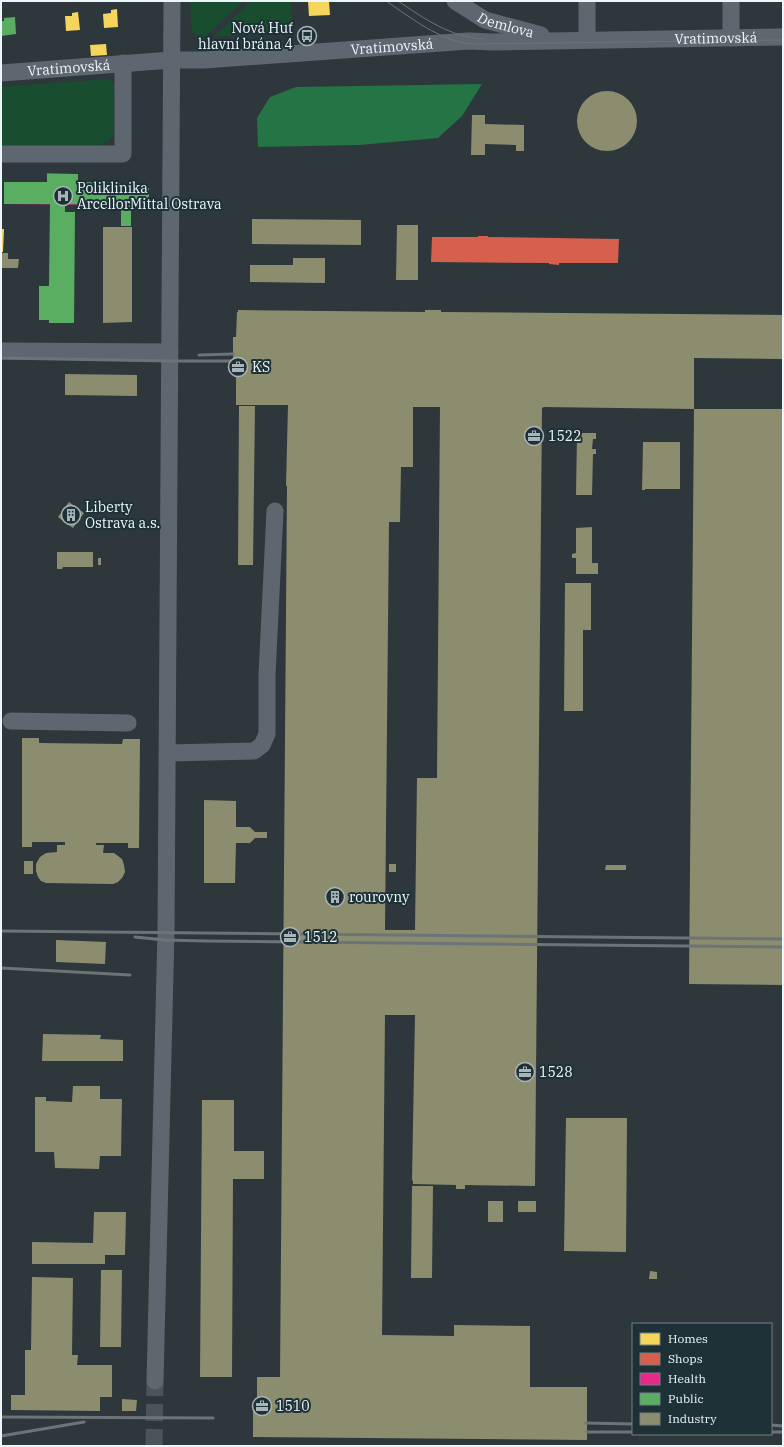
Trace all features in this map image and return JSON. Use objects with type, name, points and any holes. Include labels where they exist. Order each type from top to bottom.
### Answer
[{"type":"street","points":[[155,1381],[165,1005],[168,753],[172,1]]},
{"type":"street","name":"Demlova","points":[[454,1],[485,20],[561,41]]},
{"type":"street","points":[[587,1],[587,40]]},
{"type":"street","points":[[731,1],[731,38]]},
{"type":"street","name":"Vratimovská","points":[[1,73],[123,63],[171,60],[204,60],[469,41],[783,37]]},
{"type":"street","points":[[1,154],[123,154],[123,63]]},
{"type":"street","points":[[1,351],[170,352]]},
{"type":"street","points":[[168,753],[254,751],[262,745],[266,734],[267,675],[275,511]]},
{"type":"street","points":[[12,721],[128,723]]},
{"type":"green space","points":[[191,1],[243,1],[202,38],[195,35],[191,27]]},
{"type":"green space","points":[[251,1],[291,1],[292,32],[214,37]]},
{"type":"green space","points":[[107,79],[114,85],[113,135],[108,142],[100,145],[1,145],[1,87]]},
{"type":"green space","points":[[482,84],[462,116],[438,138],[359,145],[258,147],[257,118],[270,97],[296,87]]},
{"type":"building: Homes","points":[[308,1],[329,1],[330,15],[309,16]]},
{"type":"building: Homes","points":[[117,9],[118,27],[104,28],[103,14],[111,13],[111,10]]},
{"type":"building: Homes","points":[[78,12],[80,30],[66,31],[65,16],[72,16],[72,13]]},
{"type":"building: Homes","points":[[106,44],[107,55],[91,56],[90,45]]},
{"type":"building: Homes","points":[[1,229],[4,229],[3,252],[1,252]]},
{"type":"building: Shops","points":[[478,236],[619,239],[618,263],[559,263],[559,265],[549,263],[431,262],[432,237]]},
{"type":"building: Health","name":"Poliklinika ArcellorMittal Ostrava","points":[[47,173],[78,174],[78,183],[121,183],[121,205],[4,204],[4,182],[47,182]]},
{"type":"building: Public","points":[[15,17],[16,34],[1,36],[1,21],[4,21],[4,18]]},
{"type":"building: Public","points":[[47,174],[78,174],[78,182],[121,183],[121,188],[140,188],[140,184],[146,184],[146,188],[149,188],[149,204],[131,204],[131,226],[121,226],[121,205],[65,204],[65,212],[75,212],[74,323],[49,323],[49,320],[39,320],[39,286],[49,286],[50,204],[4,204],[4,182],[47,182]]},
{"type":"building: Industry","points":[[607,91],[624,96],[632,104],[637,121],[632,138],[624,146],[607,151],[590,146],[582,138],[577,121],[582,104],[590,96]]},
{"type":"building: Industry","points":[[472,115],[485,115],[485,124],[524,125],[524,151],[516,151],[516,145],[485,144],[485,155],[471,155]]},
{"type":"building: Industry","points":[[252,219],[361,220],[361,245],[252,244]]},
{"type":"building: Industry","points":[[397,225],[418,225],[418,280],[396,280]]},
{"type":"building: Industry","points":[[103,227],[132,227],[132,322],[103,323]]},
{"type":"building: Industry","points":[[1,253],[8,253],[8,259],[19,259],[18,268],[1,268]]},
{"type":"building: Industry","points":[[293,258],[325,258],[325,283],[250,282],[250,265],[293,265]]},
{"type":"building: Industry","points":[[238,310],[425,312],[425,310],[441,310],[441,312],[783,315],[783,359],[694,358],[694,409],[542,408],[535,1186],[465,1185],[465,1189],[456,1189],[456,1185],[413,1184],[415,1015],[385,1015],[382,1335],[454,1336],[454,1325],[530,1326],[530,1387],[587,1387],[587,1440],[253,1437],[253,1411],[257,1411],[257,1377],[280,1377],[286,486],[288,405],[236,405],[236,371],[233,371],[233,337],[236,337]],"holes":[[[413,407],[440,407],[437,778],[417,778],[415,930],[385,930],[389,522],[400,522],[401,467],[413,467]]]},
{"type":"building: Industry","points":[[65,374],[137,375],[137,396],[65,395]]},
{"type":"building: Industry","points":[[239,406],[255,406],[253,565],[238,565]]},
{"type":"building: Industry","points":[[694,409],[783,409],[783,985],[689,984]]},
{"type":"building: Industry","points":[[577,433],[596,433],[596,439],[593,439],[592,449],[596,449],[596,454],[593,454],[592,495],[576,495]]},
{"type":"building: Industry","points":[[643,442],[680,442],[680,489],[642,490]]},
{"type":"building: Industry","name":"Liberty Ostrava a.s.","points":[[69,502],[84,513],[73,528],[58,517]]},
{"type":"building: Industry","points":[[592,527],[592,563],[598,563],[598,574],[576,574],[576,558],[572,558],[572,554],[576,553],[576,528]]},
{"type":"building: Industry","points":[[57,552],[93,552],[93,567],[63,567],[62,569],[57,569]]},
{"type":"building: Industry","points":[[98,558],[101,558],[101,565],[98,565]]},
{"type":"building: Industry","points":[[565,583],[591,583],[591,630],[583,630],[583,711],[564,711]]},
{"type":"building: Industry","points":[[22,738],[39,738],[39,743],[122,744],[123,739],[140,739],[139,848],[128,848],[128,843],[96,843],[96,845],[104,845],[103,853],[114,853],[122,859],[125,872],[118,882],[113,884],[46,883],[41,881],[38,877],[36,864],[40,857],[46,853],[57,852],[57,845],[65,845],[65,842],[32,842],[32,847],[22,847]]},
{"type":"building: Industry","points":[[204,800],[236,801],[236,827],[250,827],[255,832],[267,832],[267,838],[255,838],[250,843],[236,843],[235,883],[204,883]]},
{"type":"building: Industry","points":[[24,861],[33,861],[33,874],[24,874]]},
{"type":"building: Industry","points":[[389,864],[396,864],[396,872],[389,872]]},
{"type":"building: Industry","points":[[606,865],[626,865],[626,870],[605,870]]},
{"type":"building: Industry","points":[[56,940],[106,942],[105,964],[56,962]]},
{"type":"building: Industry","points":[[43,1034],[101,1035],[100,1039],[123,1040],[123,1061],[42,1061]]},
{"type":"building: Industry","points":[[73,1086],[100,1086],[100,1099],[122,1099],[121,1156],[100,1156],[99,1169],[55,1168],[54,1152],[35,1152],[35,1097],[46,1097],[46,1101],[72,1102]]},
{"type":"building: Industry","points":[[202,1100],[234,1100],[234,1151],[264,1151],[264,1179],[233,1179],[232,1377],[200,1377]]},
{"type":"building: Industry","points":[[566,1118],[627,1118],[626,1252],[564,1251]]},
{"type":"building: Industry","points":[[412,1186],[433,1186],[432,1278],[411,1278]]},
{"type":"building: Industry","points":[[488,1201],[503,1201],[503,1222],[488,1222]]},
{"type":"building: Industry","points":[[518,1201],[536,1201],[536,1212],[518,1212]]},
{"type":"building: Industry","points":[[94,1212],[126,1212],[125,1255],[105,1255],[105,1264],[32,1264],[32,1242],[93,1243]]},
{"type":"building: Industry","points":[[101,1270],[122,1270],[121,1347],[100,1347]]},
{"type":"building: Industry","points":[[650,1271],[657,1272],[657,1279],[649,1279]]},
{"type":"building: Industry","points":[[32,1277],[73,1278],[72,1355],[78,1355],[77,1365],[112,1365],[112,1397],[100,1397],[100,1411],[11,1410],[11,1395],[25,1395],[25,1350],[31,1350]]},
{"type":"building: Industry","points":[[122,1399],[137,1400],[136,1411],[122,1411]]},
{"type":"tunnel","points":[[154,1446],[155,1381]]},
{"type":"tram line","points":[[386,1],[426,28],[448,38],[472,44],[783,40]]},
{"type":"tram line","points":[[398,1],[438,26],[449,31],[471,38],[483,39]]},
{"type":"railway","points":[[199,355],[233,354]]},
{"type":"railway","points":[[1,358],[233,361]]},
{"type":"railway","points":[[1,931],[783,939]]},
{"type":"railway","points":[[135,937],[165,940],[206,941],[783,947]]},
{"type":"railway","points":[[1,968],[130,975]]},
{"type":"railway","points":[[1,1417],[213,1418]]},
{"type":"railway","points":[[1,1436],[84,1422]]},
{"type":"railway","points":[[586,1423],[632,1424]]},
{"type":"railway","points":[[772,1425],[783,1426]]},
{"type":"railway","points":[[587,1432],[632,1432]]},
{"type":"railway","points":[[772,1432],[783,1432]]},
{"type":"place","name":"Nová Huť hlavní brána 4","points":[[307,36]]},
{"type":"place","name":"Poliklinika ArcellorMittal Ostrava","points":[[63,196]]},
{"type":"place","name":"KS","points":[[238,367]]},
{"type":"place","name":"1522","points":[[534,436]]},
{"type":"place","name":"Liberty Ostrava a.s.","points":[[71,515]]},
{"type":"place","name":"rourovny","points":[[335,897]]},
{"type":"place","name":"1512","points":[[290,937]]},
{"type":"place","name":"1528","points":[[525,1072]]},
{"type":"place","name":"1510","points":[[262,1406]]}]
